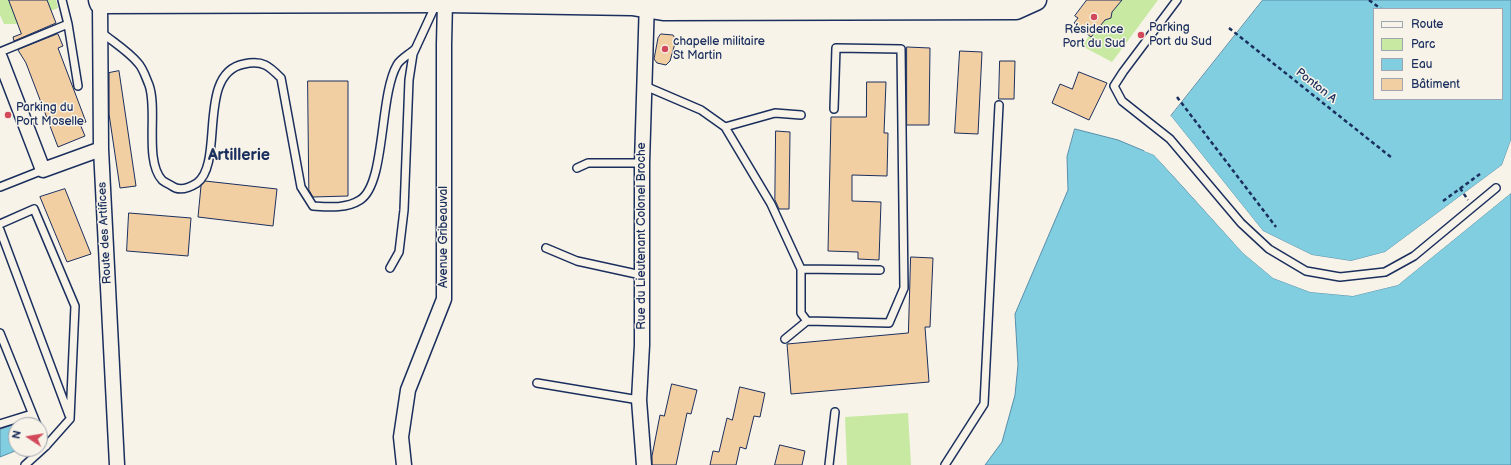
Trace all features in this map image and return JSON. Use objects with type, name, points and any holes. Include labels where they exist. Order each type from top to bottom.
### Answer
[{"type":"street","points":[[99,1],[641,3],[663,10],[957,4],[1016,9],[1036,0]]},
{"type":"street","name":"Route des Artifices","points":[[99,1],[101,149],[113,464]]},
{"type":"street","name":"Avenue Gribeauval","points":[[404,465],[401,437],[408,390],[444,299],[444,44],[448,2]]},
{"type":"street","name":"Rue du Lieutenant Colonel Broche","points":[[641,3],[645,86],[642,163],[642,345],[639,400],[644,465]]},
{"type":"street","points":[[0,58],[43,170],[101,149]]},
{"type":"lane","points":[[62,0],[68,24],[78,86]]},
{"type":"lane","points":[[1177,0],[1114,86],[1122,101],[1170,140],[1241,223],[1269,249],[1306,271],[1340,277],[1385,272],[1414,256],[1496,188]]},
{"type":"lane","points":[[100,32],[139,64],[149,86],[152,105],[153,162],[162,180],[176,189],[189,188],[201,179],[208,161],[214,102],[224,77],[236,65],[254,62],[269,66],[281,78],[302,187],[313,206],[341,207],[360,200],[370,191],[377,168],[387,93],[397,64],[416,49],[448,2]]},
{"type":"lane","points":[[0,52],[68,24]]},
{"type":"lane","points":[[785,339],[807,321],[889,323],[904,288],[901,49],[836,48],[834,109]]},
{"type":"lane","points":[[390,268],[399,252],[404,210],[409,80],[416,49]]},
{"type":"lane","points":[[645,86],[701,110],[725,127],[771,204],[801,269],[801,313],[807,321]]},
{"type":"lane","points":[[945,465],[984,404],[999,105]]},
{"type":"lane","points":[[725,127],[775,113],[801,115]]},
{"type":"lane","points":[[577,168],[588,163],[642,163]]},
{"type":"lane","points":[[0,187],[43,170]]},
{"type":"lane","points":[[0,224],[34,209],[75,306],[70,419],[48,444]]},
{"type":"lane","points":[[0,232],[70,419]]},
{"type":"lane","points":[[546,248],[577,261],[641,275]]},
{"type":"lane","points":[[801,269],[880,270]]},
{"type":"lane","points":[[0,333],[33,417]]},
{"type":"lane","points":[[537,383],[639,400]]},
{"type":"lane","points":[[829,465],[835,412]]},
{"type":"lane","points":[[0,424],[32,414]]},
{"type":"lane","points":[[25,465],[34,457]]},
{"type":"path","points":[[1369,0],[1380,8]]},
{"type":"path","name":"Ponton A","points":[[1229,28],[1392,158]]},
{"type":"path","points":[[1177,97],[1276,227]]},
{"type":"path","points":[[1443,201],[1480,174]]},
{"type":"path","points":[[1460,188],[1474,207]]},
{"type":"green space","points":[[0,0],[56,0],[58,8],[18,24],[4,24],[0,15]]},
{"type":"green space","points":[[1112,0],[1158,0],[1112,62],[1082,46],[1089,36],[1091,37]]},
{"type":"green space","points":[[908,413],[911,465],[847,465],[845,417]]},
{"type":"water","points":[[1263,0],[1511,0],[1511,140],[1502,165],[1385,252],[1351,261],[1312,255],[1263,231],[1171,116]]},
{"type":"water","points":[[1075,129],[1118,140],[1154,155],[1243,253],[1273,278],[1310,292],[1353,296],[1398,285],[1511,193],[1511,465],[985,465],[1002,442],[1015,395],[1018,365],[1015,314],[1068,190],[1067,157]]},
{"type":"water","points":[[8,427],[8,454],[0,457],[0,430]]},
{"type":"pier","points":[[1171,116],[1263,231],[1312,255],[1351,261],[1385,252],[1502,165],[1511,140],[1511,145],[1504,167],[1386,253],[1351,263],[1311,257],[1262,233],[1170,118]]},
{"type":"pier","points":[[1145,149],[1156,154],[1244,251],[1274,276],[1311,290],[1353,294],[1398,283],[1511,191],[1511,193],[1398,285],[1353,296],[1310,292],[1273,278],[1243,253],[1154,155],[1144,151]]},
{"type":"building","points":[[9,0],[47,0],[56,23],[14,41],[13,37],[21,34]]},
{"type":"building","name":"Résidence Port du Sud","points":[[1087,0],[1122,0],[1112,12],[1111,18],[1105,20],[1091,37],[1074,23],[1078,18],[1075,16]]},
{"type":"building","points":[[58,34],[63,46],[58,48],[86,122],[80,124],[85,136],[58,147],[26,63],[18,50]]},
{"type":"building","name":"chapelle militaire St Martin","points":[[661,34],[673,35],[676,40],[670,61],[666,65],[657,63],[654,59],[658,38]]},
{"type":"building","points":[[907,47],[930,48],[929,125],[907,125]]},
{"type":"building","points":[[960,51],[982,52],[978,134],[955,133]]},
{"type":"building","points":[[1000,61],[1015,61],[1014,99],[999,99]]},
{"type":"building","points":[[119,71],[136,186],[120,188],[109,114],[109,73]]},
{"type":"building","points":[[1079,72],[1107,83],[1089,120],[1052,103],[1060,84],[1072,89]]},
{"type":"building","points":[[308,81],[348,81],[348,196],[313,197],[309,190]]},
{"type":"building","points":[[867,82],[886,82],[884,133],[888,133],[887,176],[852,175],[852,201],[881,202],[879,260],[858,259],[858,252],[828,251],[831,117],[866,117]]},
{"type":"building","points":[[776,131],[790,132],[789,209],[779,209],[775,200]]},
{"type":"building","points":[[205,181],[277,189],[273,226],[198,217],[201,186]]},
{"type":"building","points":[[65,189],[91,254],[67,262],[40,197]]},
{"type":"building","points":[[129,213],[191,218],[188,256],[127,251]]},
{"type":"building","points":[[911,257],[933,258],[930,327],[925,327],[929,382],[791,394],[787,344],[908,333]]},
{"type":"building","points":[[672,384],[697,390],[691,414],[687,413],[676,465],[652,465],[652,456],[660,415],[664,416]]},
{"type":"building","points":[[740,387],[765,393],[760,417],[754,416],[746,449],[740,447],[736,465],[710,465],[713,451],[719,452],[727,418],[732,420]]},
{"type":"building","points":[[780,445],[805,451],[802,465],[775,465]]},
{"type":"place","name":"Résidence Port du Sud","points":[[1094,17]]},
{"type":"place","name":"Parking Port du Sud","points":[[1141,35]]},
{"type":"place","name":"chapelle militaire St Martin","points":[[665,49]]},
{"type":"place","name":"Parking du Port Moselle","points":[[8,115]]},
{"type":"district","name":"Artillerie","points":[[239,156]]}]
